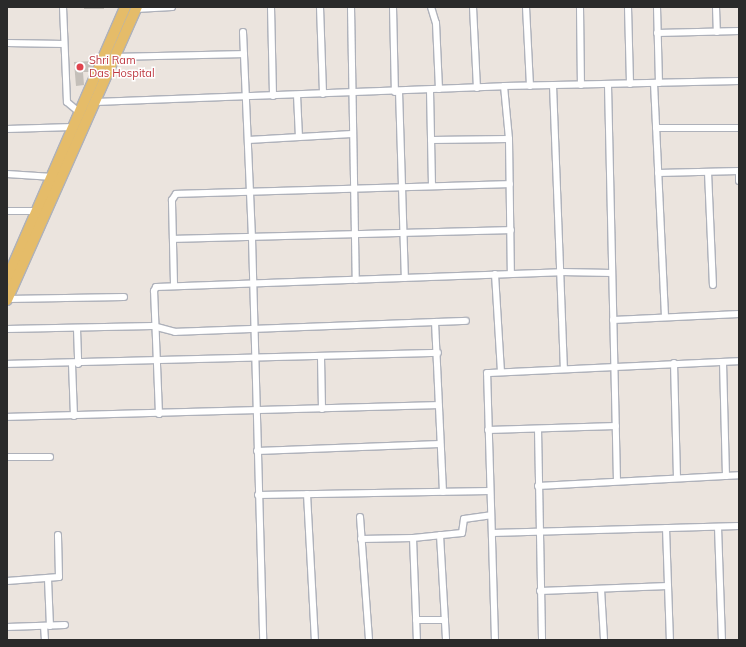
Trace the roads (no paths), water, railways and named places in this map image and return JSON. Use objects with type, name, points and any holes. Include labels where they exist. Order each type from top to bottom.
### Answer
[{"type":"main road","points":[[7,299],[56,178],[79,112],[125,7]]},
{"type":"main road","points":[[7,279],[37,211],[56,178],[95,102],[136,8]]},
{"type":"street","points":[[63,7],[68,102],[79,112]]},
{"type":"street","points":[[136,8],[172,7]]},
{"type":"street","points":[[271,7],[273,96]]},
{"type":"street","points":[[320,7],[323,94]]},
{"type":"street","points":[[351,7],[353,189],[356,280]]},
{"type":"street","points":[[393,7],[404,187],[405,278]]},
{"type":"street","points":[[431,7],[436,23],[439,89]]},
{"type":"street","points":[[473,7],[477,88]]},
{"type":"street","points":[[526,7],[530,86]]},
{"type":"street","points":[[580,7],[581,85]]},
{"type":"street","points":[[628,7],[630,84]]},
{"type":"street","points":[[657,7],[658,33],[656,128],[665,317]]},
{"type":"street","points":[[716,7],[717,32]]},
{"type":"street","points":[[658,33],[739,31]]},
{"type":"street","points":[[243,32],[255,329],[258,494],[263,640]]},
{"type":"street","points":[[7,43],[64,44]]},
{"type":"street","points":[[115,56],[244,54]]},
{"type":"street","points":[[95,102],[397,92],[504,86],[608,85],[739,81]]},
{"type":"street","points":[[553,85],[564,368]]},
{"type":"street","points":[[608,85],[617,481]]},
{"type":"street","points":[[504,86],[510,184],[512,274]]},
{"type":"street","points":[[430,90],[432,186]]},
{"type":"street","points":[[297,95],[299,137]]},
{"type":"street","points":[[7,129],[73,127]]},
{"type":"street","points":[[656,128],[739,128]]},
{"type":"street","points":[[248,140],[352,134]]},
{"type":"street","points":[[431,140],[508,139]]},
{"type":"street","points":[[658,173],[739,171],[739,182]]},
{"type":"street","points":[[708,172],[712,285]]},
{"type":"street","points":[[7,174],[56,178]]},
{"type":"street","points":[[174,284],[172,200],[175,195],[510,184]]},
{"type":"street","points":[[7,211],[37,211]]},
{"type":"street","points":[[173,239],[511,230]]},
{"type":"street","points":[[159,414],[154,327],[154,288],[174,284],[253,285],[495,274],[561,272],[612,273]]},
{"type":"street","points":[[495,274],[501,370]]},
{"type":"street","points":[[7,299],[124,297]]},
{"type":"street","points":[[613,320],[739,314]]},
{"type":"street","points":[[7,329],[154,327],[175,332],[466,321]]},
{"type":"street","points":[[435,322],[438,353],[438,405],[442,492]]},
{"type":"street","points":[[74,416],[77,329]]},
{"type":"street","points":[[7,364],[156,362],[438,353]]},
{"type":"street","points":[[321,357],[322,409]]},
{"type":"street","points":[[496,640],[487,373],[501,370],[739,361]]},
{"type":"street","points":[[723,362],[726,476]]},
{"type":"street","points":[[674,363],[677,478]]},
{"type":"street","points":[[7,417],[256,412],[438,405]]},
{"type":"street","points":[[488,430],[616,426]]},
{"type":"street","points":[[538,429],[538,532],[542,640]]},
{"type":"street","points":[[257,451],[440,444]]},
{"type":"street","points":[[7,457],[50,457]]},
{"type":"street","points":[[538,486],[739,475]]},
{"type":"street","points":[[258,494],[490,491]]},
{"type":"street","points":[[307,494],[315,640]]},
{"type":"street","points":[[361,539],[413,538],[462,532],[465,518],[491,515]]},
{"type":"street","points":[[360,517],[369,640]]},
{"type":"street","points":[[492,533],[739,526]]},
{"type":"street","points":[[718,527],[722,640]]},
{"type":"street","points":[[666,528],[670,640]]},
{"type":"street","points":[[7,581],[48,579],[60,576],[58,535]]},
{"type":"street","points":[[440,535],[446,640]]},
{"type":"street","points":[[413,538],[417,640]]},
{"type":"street","points":[[45,640],[47,626],[48,579]]},
{"type":"street","points":[[540,591],[668,586]]},
{"type":"street","points":[[601,589],[604,640]]},
{"type":"street","points":[[416,620],[445,620]]},
{"type":"street","points":[[7,627],[65,625]]},
{"type":"place","name":"Shri Ram Das Hospital","points":[[80,67]]}]
